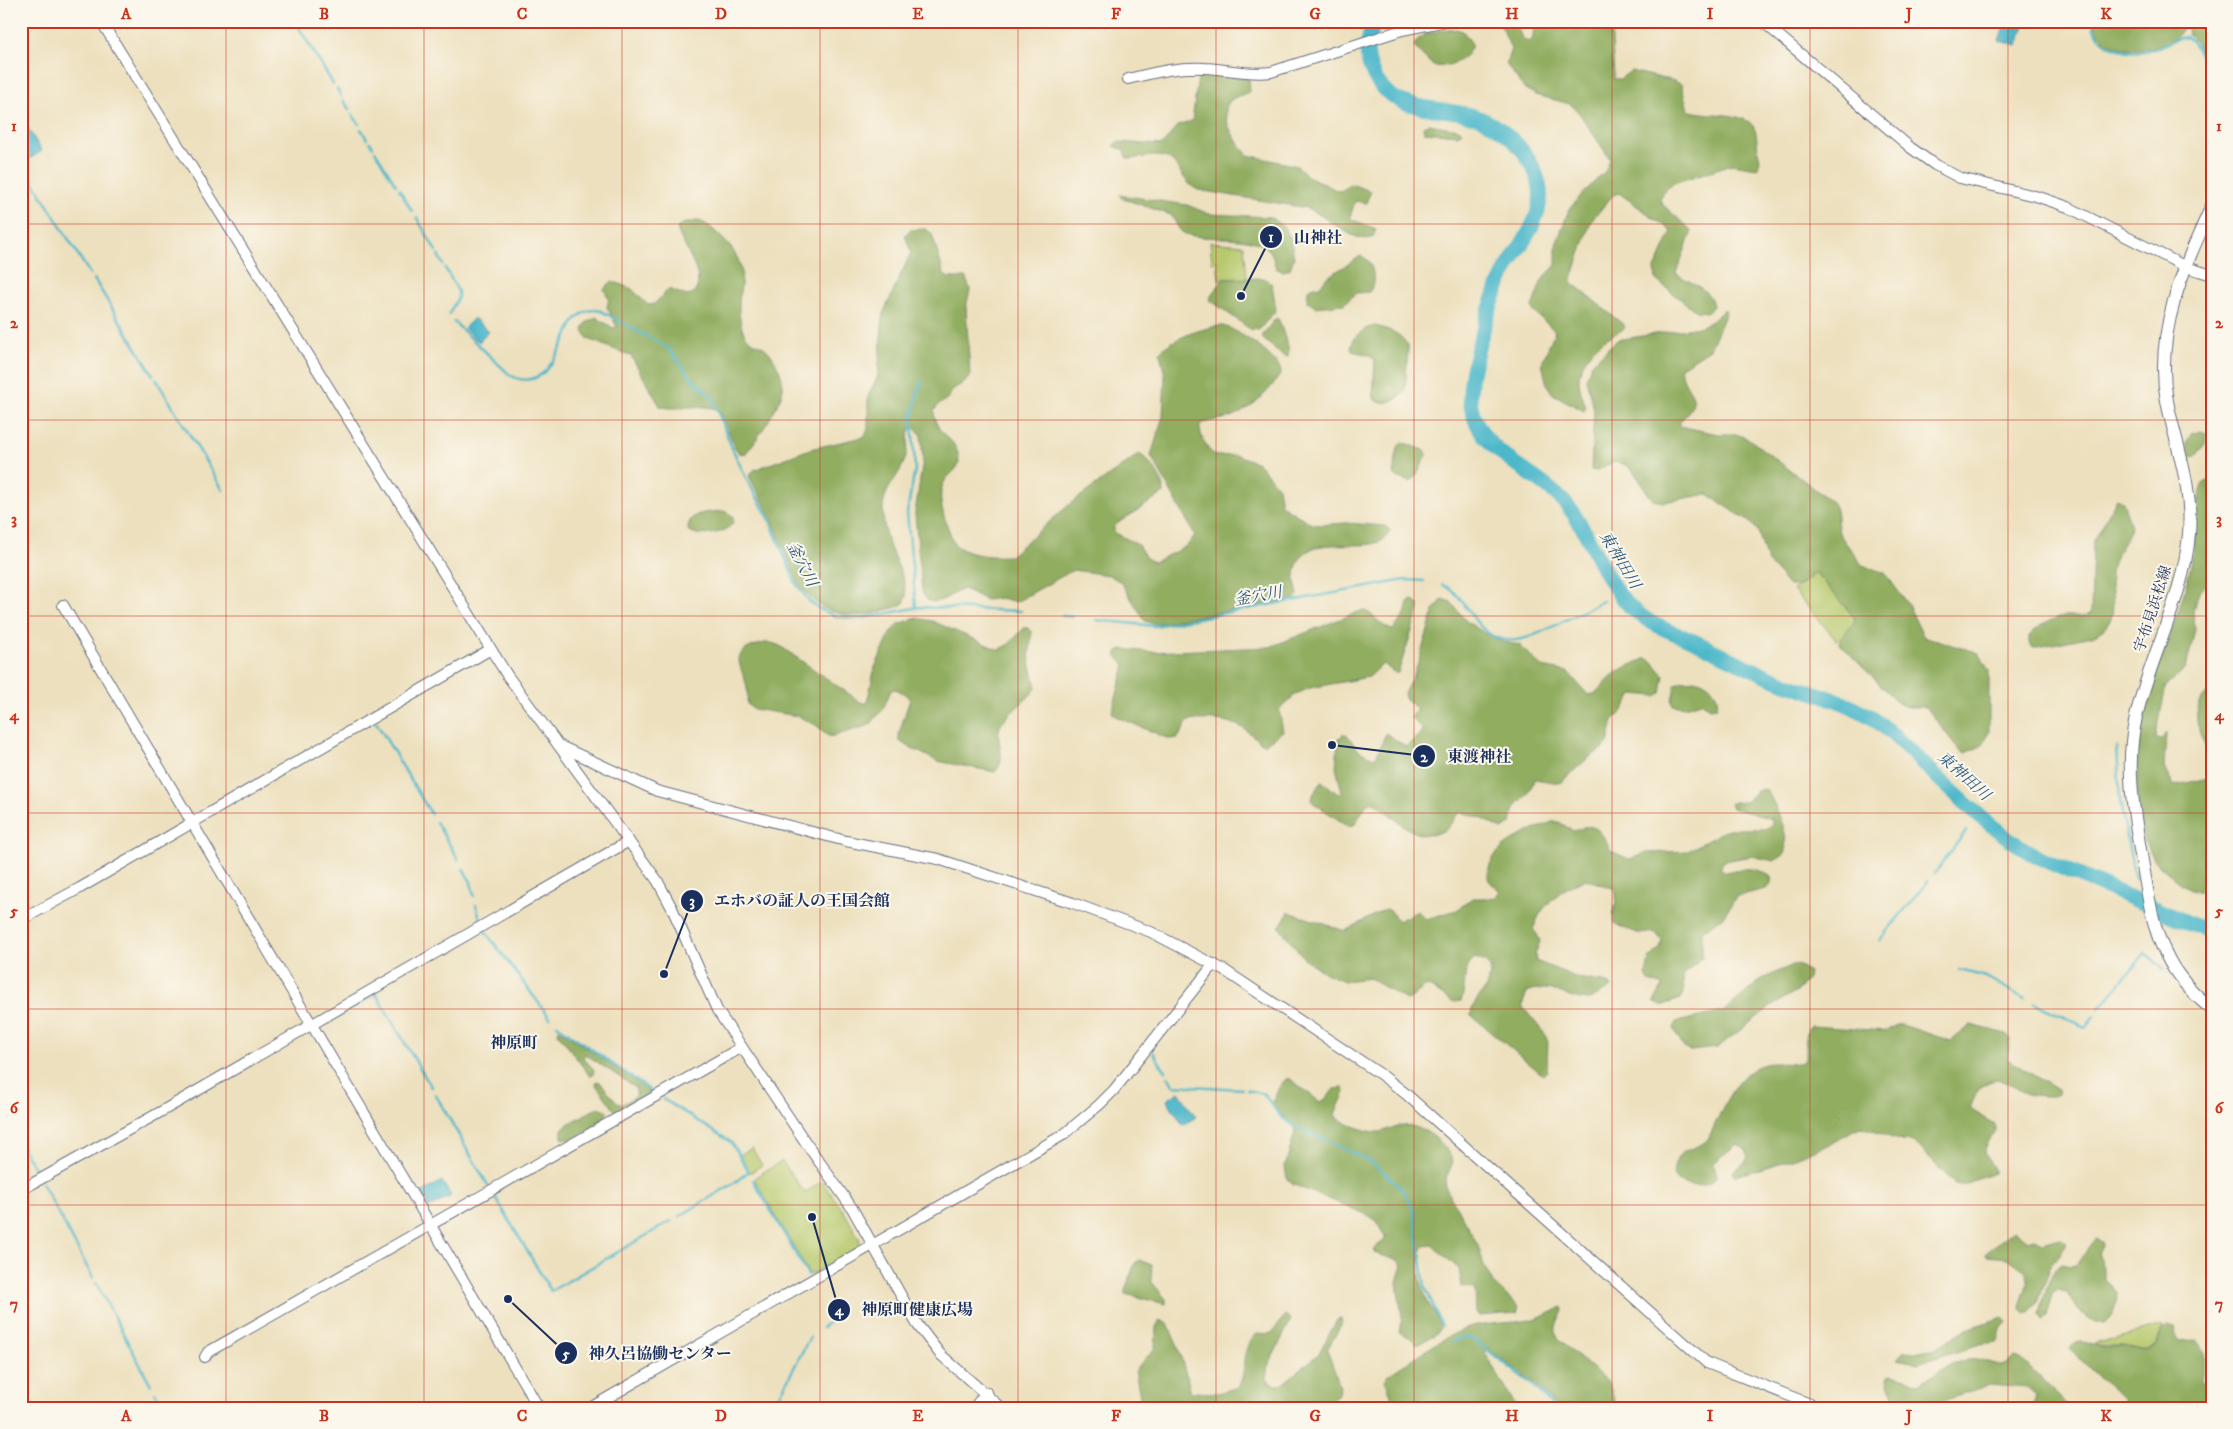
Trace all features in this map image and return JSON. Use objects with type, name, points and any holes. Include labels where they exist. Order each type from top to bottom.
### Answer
[{"type":"main road","name":"宇布見浜松線","points":[[2212,206],[2186,267],[2168,322],[2164,368],[2167,402],[2188,484],[2190,513],[2188,543],[2182,572],[2138,707],[2132,746],[2131,799],[2148,895],[2162,946],[2175,970],[2186,984],[2212,1009]]},
{"type":"street","points":[[101,21],[512,682],[630,841],[662,890],[712,1000],[806,1143],[846,1199],[924,1335],[940,1354],[986,1392],[1001,1408]]},
{"type":"street","points":[[1128,79],[1167,70],[1192,68],[1255,73],[1271,72],[1416,26],[1446,21]]},
{"type":"street","points":[[1762,21],[1904,143],[1935,165],[1960,178],[1978,184],[2039,197],[2068,207],[2186,267],[2212,274]]},
{"type":"street","points":[[63,605],[539,1408]]},
{"type":"street","points":[[21,920],[80,888],[491,649]]},
{"type":"street","points":[[557,745],[657,791],[846,841],[914,853],[973,869],[1150,932],[1214,964],[1383,1076],[1406,1094],[1707,1363],[1820,1408]]},
{"type":"street","points":[[21,1190],[630,841]]},
{"type":"street","points":[[590,1408],[1063,1135],[1092,1112],[1120,1082],[1214,964]]},
{"type":"street","points":[[205,1357],[208,1352],[742,1047]]},
{"type":"street","points":[[974,1408],[986,1392]]},
{"type":"green space","points":[[1499,21],[1515,21],[1522,38],[1530,42],[1533,38],[1534,21],[1611,21],[1614,79],[1620,79],[1631,71],[1674,81],[1681,84],[1688,110],[1740,118],[1753,126],[1756,134],[1760,159],[1757,168],[1732,164],[1674,183],[1667,188],[1660,199],[1662,204],[1692,231],[1676,273],[1704,290],[1713,306],[1708,312],[1696,311],[1656,280],[1655,269],[1671,233],[1669,229],[1619,193],[1613,195],[1591,221],[1571,282],[1625,326],[1623,330],[1608,337],[1594,349],[1583,364],[1579,380],[1580,390],[1586,407],[1584,411],[1553,394],[1547,385],[1542,363],[1555,331],[1534,312],[1532,307],[1542,280],[1556,265],[1556,245],[1568,212],[1575,202],[1606,170],[1610,159],[1577,110],[1570,104],[1536,95],[1525,89],[1506,64],[1511,49]]},
{"type":"green space","points":[[2095,21],[2184,21],[2184,23],[2179,34],[2169,42],[2154,47],[2138,49],[2122,47],[2108,42],[2098,34]]},
{"type":"green space","points":[[2189,21],[2212,23],[2212,64],[2203,58],[2196,42],[2188,34]]},
{"type":"green space","points":[[1456,29],[1463,31],[1472,44],[1467,54],[1457,62],[1445,66],[1433,66],[1414,47],[1416,41],[1426,34]]},
{"type":"green space","points":[[1202,72],[1249,78],[1250,91],[1234,98],[1226,108],[1226,115],[1231,130],[1248,155],[1297,166],[1308,176],[1338,191],[1343,190],[1350,184],[1371,191],[1366,203],[1355,201],[1350,217],[1376,229],[1373,237],[1366,239],[1349,234],[1307,208],[1198,190],[1188,183],[1174,163],[1165,157],[1152,156],[1130,159],[1126,157],[1124,150],[1114,146],[1117,142],[1162,145],[1178,126],[1192,121],[1198,78]]},
{"type":"green space","points":[[1428,124],[1459,129],[1462,132],[1458,135],[1424,132],[1423,126]]},
{"type":"green space","points":[[1120,195],[1187,205],[1209,214],[1270,217],[1284,227],[1290,238],[1294,257],[1290,269],[1283,271],[1277,269],[1270,251],[1263,245],[1240,239],[1189,235],[1180,230],[1171,215],[1121,198]]},
{"type":"green space","points":[[697,221],[707,224],[719,235],[732,249],[739,261],[741,282],[739,305],[744,333],[751,340],[765,348],[771,355],[779,370],[783,385],[774,410],[762,431],[745,454],[739,453],[736,449],[719,410],[703,407],[666,408],[660,406],[631,356],[588,339],[583,330],[586,323],[596,317],[613,328],[617,327],[607,307],[609,299],[604,289],[612,281],[632,289],[648,305],[654,304],[669,289],[687,296],[695,291],[698,284],[697,275],[677,228],[682,224]]},
{"type":"green space","points":[[926,229],[932,234],[944,275],[949,278],[966,278],[970,290],[966,307],[970,376],[965,382],[953,389],[946,400],[934,411],[938,427],[954,445],[959,460],[956,468],[942,486],[941,494],[942,510],[953,542],[958,547],[979,555],[1010,556],[1070,504],[1139,454],[1156,471],[1162,483],[1164,493],[1118,523],[1114,527],[1114,532],[1138,545],[1146,558],[1154,562],[1187,546],[1195,535],[1151,456],[1163,416],[1165,376],[1160,353],[1178,339],[1216,326],[1222,326],[1237,332],[1257,345],[1274,360],[1281,373],[1267,392],[1242,412],[1231,417],[1200,424],[1202,437],[1210,451],[1216,456],[1237,455],[1258,463],[1278,487],[1281,505],[1312,524],[1346,523],[1385,526],[1390,530],[1383,540],[1372,544],[1324,546],[1310,550],[1300,559],[1295,576],[1298,595],[1294,599],[1155,624],[1145,621],[1121,582],[1109,575],[1073,570],[1016,602],[1001,598],[986,600],[964,589],[936,602],[930,601],[922,592],[915,513],[923,460],[921,434],[914,428],[910,429],[903,465],[886,493],[883,511],[887,540],[906,590],[904,603],[897,607],[857,615],[846,615],[824,608],[815,602],[798,583],[770,515],[749,476],[754,470],[810,449],[864,437],[868,429],[868,396],[878,376],[883,314],[911,252],[905,235],[910,230]]},
{"type":"green space","points":[[1210,242],[1244,245],[1247,278],[1219,279],[1217,261],[1212,262]]},
{"type":"green space","points":[[1361,256],[1369,262],[1373,272],[1373,283],[1369,292],[1356,293],[1344,304],[1315,307],[1307,301],[1308,290],[1311,287],[1320,287],[1326,278]]},
{"type":"green space","points":[[1264,278],[1272,284],[1276,310],[1259,330],[1250,329],[1210,300],[1223,279]]},
{"type":"green space","points":[[1725,309],[1726,313],[1710,349],[1680,368],[1693,400],[1679,426],[1718,434],[1736,434],[1749,439],[1832,502],[1836,510],[1840,535],[1862,565],[1885,573],[1908,605],[1923,636],[1979,653],[1989,671],[1989,731],[1985,741],[1977,748],[1965,753],[1959,750],[1926,707],[1907,707],[1899,704],[1840,644],[1841,637],[1855,622],[1854,617],[1816,573],[1798,586],[1789,586],[1767,561],[1758,531],[1751,523],[1708,494],[1664,502],[1653,500],[1636,474],[1624,464],[1609,464],[1598,470],[1591,470],[1594,410],[1586,379],[1592,363],[1617,340],[1699,327],[1709,323]]},
{"type":"green space","points":[[1276,318],[1279,320],[1289,350],[1288,357],[1282,355],[1262,338]]},
{"type":"green space","points":[[1375,326],[1400,336],[1408,349],[1405,391],[1399,397],[1387,402],[1375,400],[1373,395],[1375,360],[1369,355],[1352,351],[1351,347],[1354,339],[1360,333]]},
{"type":"green space","points":[[2201,431],[2206,433],[2205,444],[2196,456],[2189,457],[2186,443],[2191,434]]},
{"type":"green space","points":[[1402,442],[1424,450],[1427,454],[1415,478],[1410,482],[1397,477],[1393,473],[1398,447]]},
{"type":"green space","points":[[2212,479],[2212,565],[2209,582],[2200,590],[2195,603],[2193,612],[2195,630],[2186,668],[2166,686],[2156,736],[2157,739],[2161,740],[2166,733],[2164,769],[2174,786],[2212,777],[2212,892],[2206,892],[2195,890],[2180,883],[2159,865],[2150,853],[2140,818],[2137,798],[2137,777],[2140,735],[2147,699],[2186,585],[2192,559],[2196,512],[2200,491],[2204,483]]},
{"type":"green space","points":[[2117,498],[2123,501],[2131,527],[2112,566],[2113,605],[2109,622],[2103,630],[2092,636],[2033,648],[2029,643],[2029,636],[2045,623],[2064,616],[2082,616],[2091,613],[2093,543]]},
{"type":"green space","points":[[724,511],[733,516],[733,523],[724,530],[705,535],[688,530],[689,524],[695,516]]},
{"type":"green space","points":[[1816,573],[1854,617],[1853,627],[1837,641],[1793,590]]},
{"type":"green space","points":[[1443,599],[1451,602],[1466,621],[1486,634],[1503,642],[1520,645],[1542,667],[1568,672],[1588,695],[1594,694],[1618,671],[1646,658],[1652,661],[1664,675],[1661,693],[1656,696],[1633,694],[1622,712],[1613,720],[1608,743],[1560,783],[1535,779],[1528,794],[1514,808],[1511,824],[1502,829],[1481,818],[1461,812],[1443,831],[1433,835],[1423,835],[1405,827],[1372,801],[1367,804],[1354,825],[1348,826],[1315,804],[1312,801],[1313,795],[1321,782],[1338,794],[1342,792],[1336,768],[1338,741],[1343,734],[1348,736],[1359,751],[1374,758],[1386,733],[1406,747],[1421,733],[1422,729],[1411,718],[1417,709],[1406,699],[1404,694],[1416,669],[1434,611]]},
{"type":"green space","points":[[1413,600],[1419,605],[1419,609],[1398,673],[1395,673],[1383,664],[1369,677],[1310,688],[1296,694],[1279,710],[1283,731],[1265,744],[1239,726],[1225,721],[1211,720],[1188,721],[1178,738],[1169,739],[1115,716],[1112,712],[1125,665],[1116,655],[1122,649],[1151,652],[1270,647],[1363,610],[1385,627],[1393,630],[1405,615],[1408,602]]},
{"type":"green space","points":[[917,618],[932,621],[999,650],[1009,644],[1024,628],[1028,628],[1032,632],[1029,657],[1036,688],[1001,725],[999,735],[1001,758],[999,768],[995,772],[937,761],[902,743],[899,740],[899,733],[910,699],[907,695],[896,689],[891,690],[883,709],[870,725],[834,736],[828,736],[816,725],[798,716],[753,709],[747,704],[747,688],[739,657],[748,649],[760,644],[769,643],[780,646],[862,703],[867,703],[875,667],[892,631],[898,624]]},
{"type":"green space","points":[[1698,680],[1713,690],[1717,698],[1717,707],[1709,708],[1701,702],[1685,707],[1673,705],[1675,685],[1682,681]]},
{"type":"green space","points":[[2212,690],[2212,759],[2200,733],[2197,714],[2199,705],[2204,697]]},
{"type":"green space","points":[[1763,789],[1768,792],[1782,822],[1785,838],[1784,855],[1774,861],[1752,856],[1724,861],[1720,868],[1726,872],[1744,869],[1760,871],[1771,877],[1771,884],[1766,889],[1737,896],[1722,918],[1702,931],[1702,958],[1683,975],[1684,994],[1680,999],[1661,1006],[1655,1003],[1663,986],[1649,981],[1646,975],[1649,959],[1660,948],[1662,941],[1655,932],[1640,934],[1614,924],[1615,889],[1585,879],[1561,892],[1547,904],[1534,928],[1540,941],[1535,955],[1536,961],[1578,978],[1608,983],[1612,987],[1588,1000],[1543,989],[1527,992],[1522,1006],[1548,1038],[1547,1071],[1543,1075],[1471,1015],[1472,1009],[1488,983],[1490,976],[1490,967],[1485,962],[1475,958],[1471,962],[1466,973],[1461,1001],[1452,1002],[1429,986],[1406,1000],[1370,978],[1344,981],[1325,973],[1305,959],[1279,927],[1289,912],[1345,931],[1385,909],[1391,911],[1398,921],[1418,911],[1426,919],[1457,910],[1472,898],[1496,898],[1500,892],[1489,881],[1488,877],[1494,856],[1511,841],[1552,822],[1559,822],[1573,831],[1585,827],[1594,828],[1602,834],[1611,851],[1629,859],[1647,853],[1688,851],[1728,829],[1766,829],[1772,824],[1772,819],[1732,808],[1730,804],[1733,802],[1746,802],[1756,791]]},
{"type":"green space","points":[[1793,965],[1800,966],[1809,972],[1808,978],[1798,990],[1769,1008],[1717,1048],[1690,1051],[1684,1048],[1674,1029],[1676,1022],[1723,1012],[1762,979]]},
{"type":"green space","points":[[1899,1024],[1951,1041],[1971,1025],[2006,1034],[2010,1038],[2007,1059],[2058,1090],[2058,1093],[2053,1096],[2032,1095],[2020,1091],[2008,1083],[1995,1081],[1984,1085],[1975,1094],[1970,1106],[1973,1111],[1995,1124],[1995,1130],[1984,1152],[1993,1167],[1994,1173],[1962,1185],[1955,1184],[1913,1142],[1901,1141],[1862,1127],[1855,1129],[1832,1143],[1787,1161],[1735,1176],[1732,1172],[1745,1163],[1748,1157],[1744,1148],[1737,1144],[1713,1163],[1716,1178],[1712,1182],[1696,1186],[1676,1180],[1674,1170],[1676,1161],[1684,1152],[1708,1139],[1730,1095],[1745,1075],[1754,1068],[1765,1064],[1794,1064],[1803,1062],[1806,1054],[1806,1034],[1811,1026],[1886,1031]]},
{"type":"green space","points":[[559,1029],[648,1090],[649,1095],[616,1112],[596,1085],[597,1081],[621,1105],[636,1096],[636,1088],[585,1054],[583,1057],[594,1070],[593,1075],[589,1075],[558,1033]]},
{"type":"green space","points":[[1289,1078],[1320,1102],[1326,1099],[1334,1089],[1343,1088],[1345,1092],[1335,1114],[1348,1124],[1375,1132],[1398,1126],[1415,1127],[1438,1140],[1453,1162],[1446,1178],[1445,1187],[1478,1245],[1483,1263],[1493,1283],[1519,1307],[1517,1313],[1479,1316],[1476,1312],[1475,1288],[1462,1287],[1459,1269],[1432,1245],[1424,1246],[1419,1259],[1420,1276],[1424,1293],[1438,1319],[1440,1328],[1436,1334],[1417,1345],[1409,1337],[1399,1332],[1402,1317],[1397,1282],[1402,1265],[1397,1260],[1374,1253],[1375,1248],[1386,1237],[1377,1221],[1368,1215],[1292,1184],[1287,1179],[1285,1167],[1296,1129],[1278,1111],[1273,1102],[1279,1087]]},
{"type":"green space","points":[[599,1107],[607,1111],[605,1119],[572,1140],[562,1138],[562,1129],[566,1125]]},
{"type":"green space","points":[[752,1148],[762,1165],[750,1173],[740,1155]]},
{"type":"green space","points":[[782,1161],[805,1193],[822,1181],[844,1212],[860,1240],[858,1248],[810,1275],[754,1178]]},
{"type":"green space","points":[[2013,1230],[2027,1241],[2034,1239],[2043,1243],[2060,1238],[2067,1243],[2051,1265],[2038,1303],[2030,1312],[2025,1313],[2020,1306],[2028,1282],[2027,1272],[2008,1258],[1987,1256],[1985,1254]]},
{"type":"green space","points":[[2096,1238],[2103,1243],[2098,1253],[2104,1268],[2104,1279],[2115,1291],[2117,1300],[2116,1309],[2111,1317],[2105,1324],[2096,1323],[2077,1310],[2067,1292],[2057,1290],[2053,1294],[2047,1317],[2043,1320],[2040,1315],[2054,1272],[2062,1264],[2076,1265]]},
{"type":"green space","points":[[1139,1260],[1152,1265],[1151,1281],[1166,1299],[1166,1304],[1125,1294],[1135,1263]]},
{"type":"green space","points":[[1562,1307],[1563,1310],[1556,1329],[1559,1340],[1608,1382],[1618,1408],[1558,1408],[1535,1384],[1487,1348],[1485,1353],[1517,1408],[1390,1408],[1393,1400],[1385,1380],[1388,1375],[1440,1341],[1472,1327],[1538,1318]]},
{"type":"green space","points":[[1285,1315],[1291,1319],[1290,1322],[1267,1368],[1267,1380],[1274,1385],[1281,1385],[1318,1355],[1337,1320],[1341,1319],[1342,1323],[1327,1350],[1340,1386],[1339,1394],[1319,1408],[1256,1408],[1251,1406],[1246,1408],[1142,1408],[1135,1370],[1155,1348],[1156,1327],[1160,1320],[1168,1324],[1178,1347],[1191,1392],[1218,1393],[1238,1387],[1243,1374],[1245,1353],[1251,1340],[1257,1334],[1272,1333]]},
{"type":"green space","points":[[2003,1317],[2007,1321],[2001,1329],[1998,1342],[1980,1344],[1918,1363],[1897,1359],[1904,1351],[1915,1352],[1936,1348],[1966,1329]]},
{"type":"green space","points":[[2163,1325],[2157,1346],[2152,1349],[2139,1350],[2122,1345],[2106,1347],[2094,1344]]},
{"type":"green space","points":[[2167,1325],[2175,1327],[2176,1337],[2179,1341],[2195,1340],[2203,1350],[2204,1360],[2200,1382],[2212,1394],[2212,1408],[2130,1408],[2071,1350],[2071,1346],[2078,1342],[2106,1348],[2125,1345],[2141,1351],[2151,1349],[2157,1346],[2162,1329]]},
{"type":"green space","points":[[2016,1357],[2022,1359],[2070,1408],[2032,1408],[2036,1395],[2028,1388],[1990,1385],[1948,1398],[1930,1408],[1909,1408],[1894,1397],[1888,1380],[1889,1376],[1893,1375],[1918,1383],[1945,1367],[1967,1359],[1983,1360],[2002,1365]]},
{"type":"water","points":[[2006,21],[2025,23],[2017,46],[1999,40]]},
{"type":"water","points":[[21,117],[42,151],[21,164]]},
{"type":"water","points":[[474,318],[489,332],[479,342],[464,328]]},
{"type":"water","points":[[1179,1092],[1196,1117],[1183,1125],[1167,1100]]},
{"type":"water","points":[[442,1181],[451,1196],[429,1208],[421,1193]]},
{"type":"waterway","points":[[295,21],[333,84]]},
{"type":"waterway","name":"東神田川","points":[[1377,21],[1371,32],[1367,50],[1371,69],[1380,85],[1392,96],[1406,103],[1470,115],[1486,121],[1506,134],[1518,145],[1536,174],[1540,195],[1537,214],[1530,230],[1501,279],[1478,348],[1471,382],[1470,395],[1473,413],[1479,428],[1489,442],[1515,464],[1544,484],[1570,508],[1580,523],[1605,572],[1626,602],[1645,619],[1666,630],[1788,684],[1855,708],[1890,732],[1992,826],[2027,851],[2212,933]]},
{"type":"waterway","points":[[2093,21],[2094,30],[2099,38],[2106,44],[2125,50],[2145,51],[2157,48],[2178,38],[2187,37],[2194,44],[2203,60],[2212,66]]},
{"type":"waterway","points":[[337,89],[341,96]]},
{"type":"waterway","points":[[343,100],[349,109]]},
{"type":"waterway","points":[[352,114],[359,124]]},
{"type":"waterway","points":[[361,129],[367,139]]},
{"type":"waterway","points":[[370,142],[373,147]]},
{"type":"waterway","points":[[375,151],[396,185]]},
{"type":"waterway","points":[[32,180],[90,274]]},
{"type":"waterway","points":[[399,189],[412,211]]},
{"type":"waterway","points":[[417,218],[436,251]]},
{"type":"waterway","points":[[438,255],[443,264]]},
{"type":"waterway","points":[[445,268],[458,291],[458,297],[449,314]]},
{"type":"waterway","points":[[94,279],[153,375]]},
{"type":"waterway","points":[[454,322],[510,375],[523,380],[534,378],[543,373],[558,353],[575,320],[590,310],[601,311],[668,348],[694,381],[712,397],[733,450],[747,480],[768,516],[796,584],[809,601],[818,608],[837,617],[859,619],[919,607],[1021,611]]},
{"type":"waterway","points":[[156,379],[223,490]]},
{"type":"waterway","points":[[916,607],[907,513],[915,469],[912,418],[921,380]]},
{"type":"waterway","name":"釜穴川","points":[[1096,620],[1155,626],[1405,580],[1424,581]]},
{"type":"waterway","name":"釜穴川","points":[[1442,585],[1448,587],[1457,595],[1485,631],[1505,640],[1515,640],[1536,634],[1603,601]]},
{"type":"waterway","name":"東神田川","points":[[1612,596],[1618,593]]},
{"type":"waterway","name":"釜穴川","points":[[1062,616],[1073,617]]},
{"type":"waterway","points":[[376,722],[431,814]]},
{"type":"waterway","points":[[2117,747],[2120,801],[2135,879]]},
{"type":"waterway","points":[[436,822],[458,859]]},
{"type":"waterway","points":[[1935,873],[1966,831]]},
{"type":"waterway","points":[[463,869],[471,882],[474,896]]},
{"type":"waterway","points":[[1879,941],[1928,881]]},
{"type":"waterway","name":"東神田川","points":[[2128,896],[2130,892]]},
{"type":"waterway","points":[[476,905],[481,922]]},
{"type":"waterway","points":[[485,931],[550,1018]]},
{"type":"waterway","points":[[2100,1008],[2145,953],[2164,969]]},
{"type":"waterway","points":[[1960,970],[1986,977],[2025,999]]},
{"type":"waterway","points":[[319,1027],[376,994],[431,1087]]},
{"type":"waterway","points":[[2034,1003],[2085,1027],[2094,1016]]},
{"type":"waterway","points":[[557,1025],[653,1092]]},
{"type":"waterway","points":[[1153,1052],[1165,1071]]},
{"type":"waterway","points":[[1168,1076],[1173,1085],[1242,1089]]},
{"type":"waterway","points":[[1247,1090],[1264,1094],[1280,1116],[1293,1125],[1366,1159],[1402,1189],[1414,1210],[1425,1287],[1442,1326]]},
{"type":"waterway","points":[[435,1094],[489,1187]]},
{"type":"waterway","points":[[663,1099],[731,1142],[749,1172]]},
{"type":"waterway","points":[[21,1145],[38,1175]]},
{"type":"waterway","points":[[680,1216],[734,1183],[748,1172]]},
{"type":"waterway","points":[[753,1180],[808,1275]]},
{"type":"waterway","points":[[42,1183],[93,1278]]},
{"type":"waterway","points":[[494,1195],[551,1291],[671,1221]]},
{"type":"waterway","points":[[96,1283],[151,1385]]},
{"type":"waterway","points":[[822,1328],[833,1318],[830,1313]]},
{"type":"waterway","points":[[773,1408],[810,1337]]},
{"type":"waterway","points":[[1452,1342],[1464,1337],[1473,1339],[1534,1386],[1555,1408]]},
{"type":"waterway","points":[[155,1392],[164,1408]]},
{"type":"place","name":"山神社","points":[[1241,296]]},
{"type":"place","name":"東渡神社","points":[[1332,745]]},
{"type":"place","name":"エホバの証人の王国会館","points":[[664,974]]},
{"type":"place","name":"神原町健康広場","points":[[812,1217]]},
{"type":"place","name":"神久呂協働センター","points":[[508,1299]]},
{"type":"district","name":"神原町","points":[[514,1043]]}]
